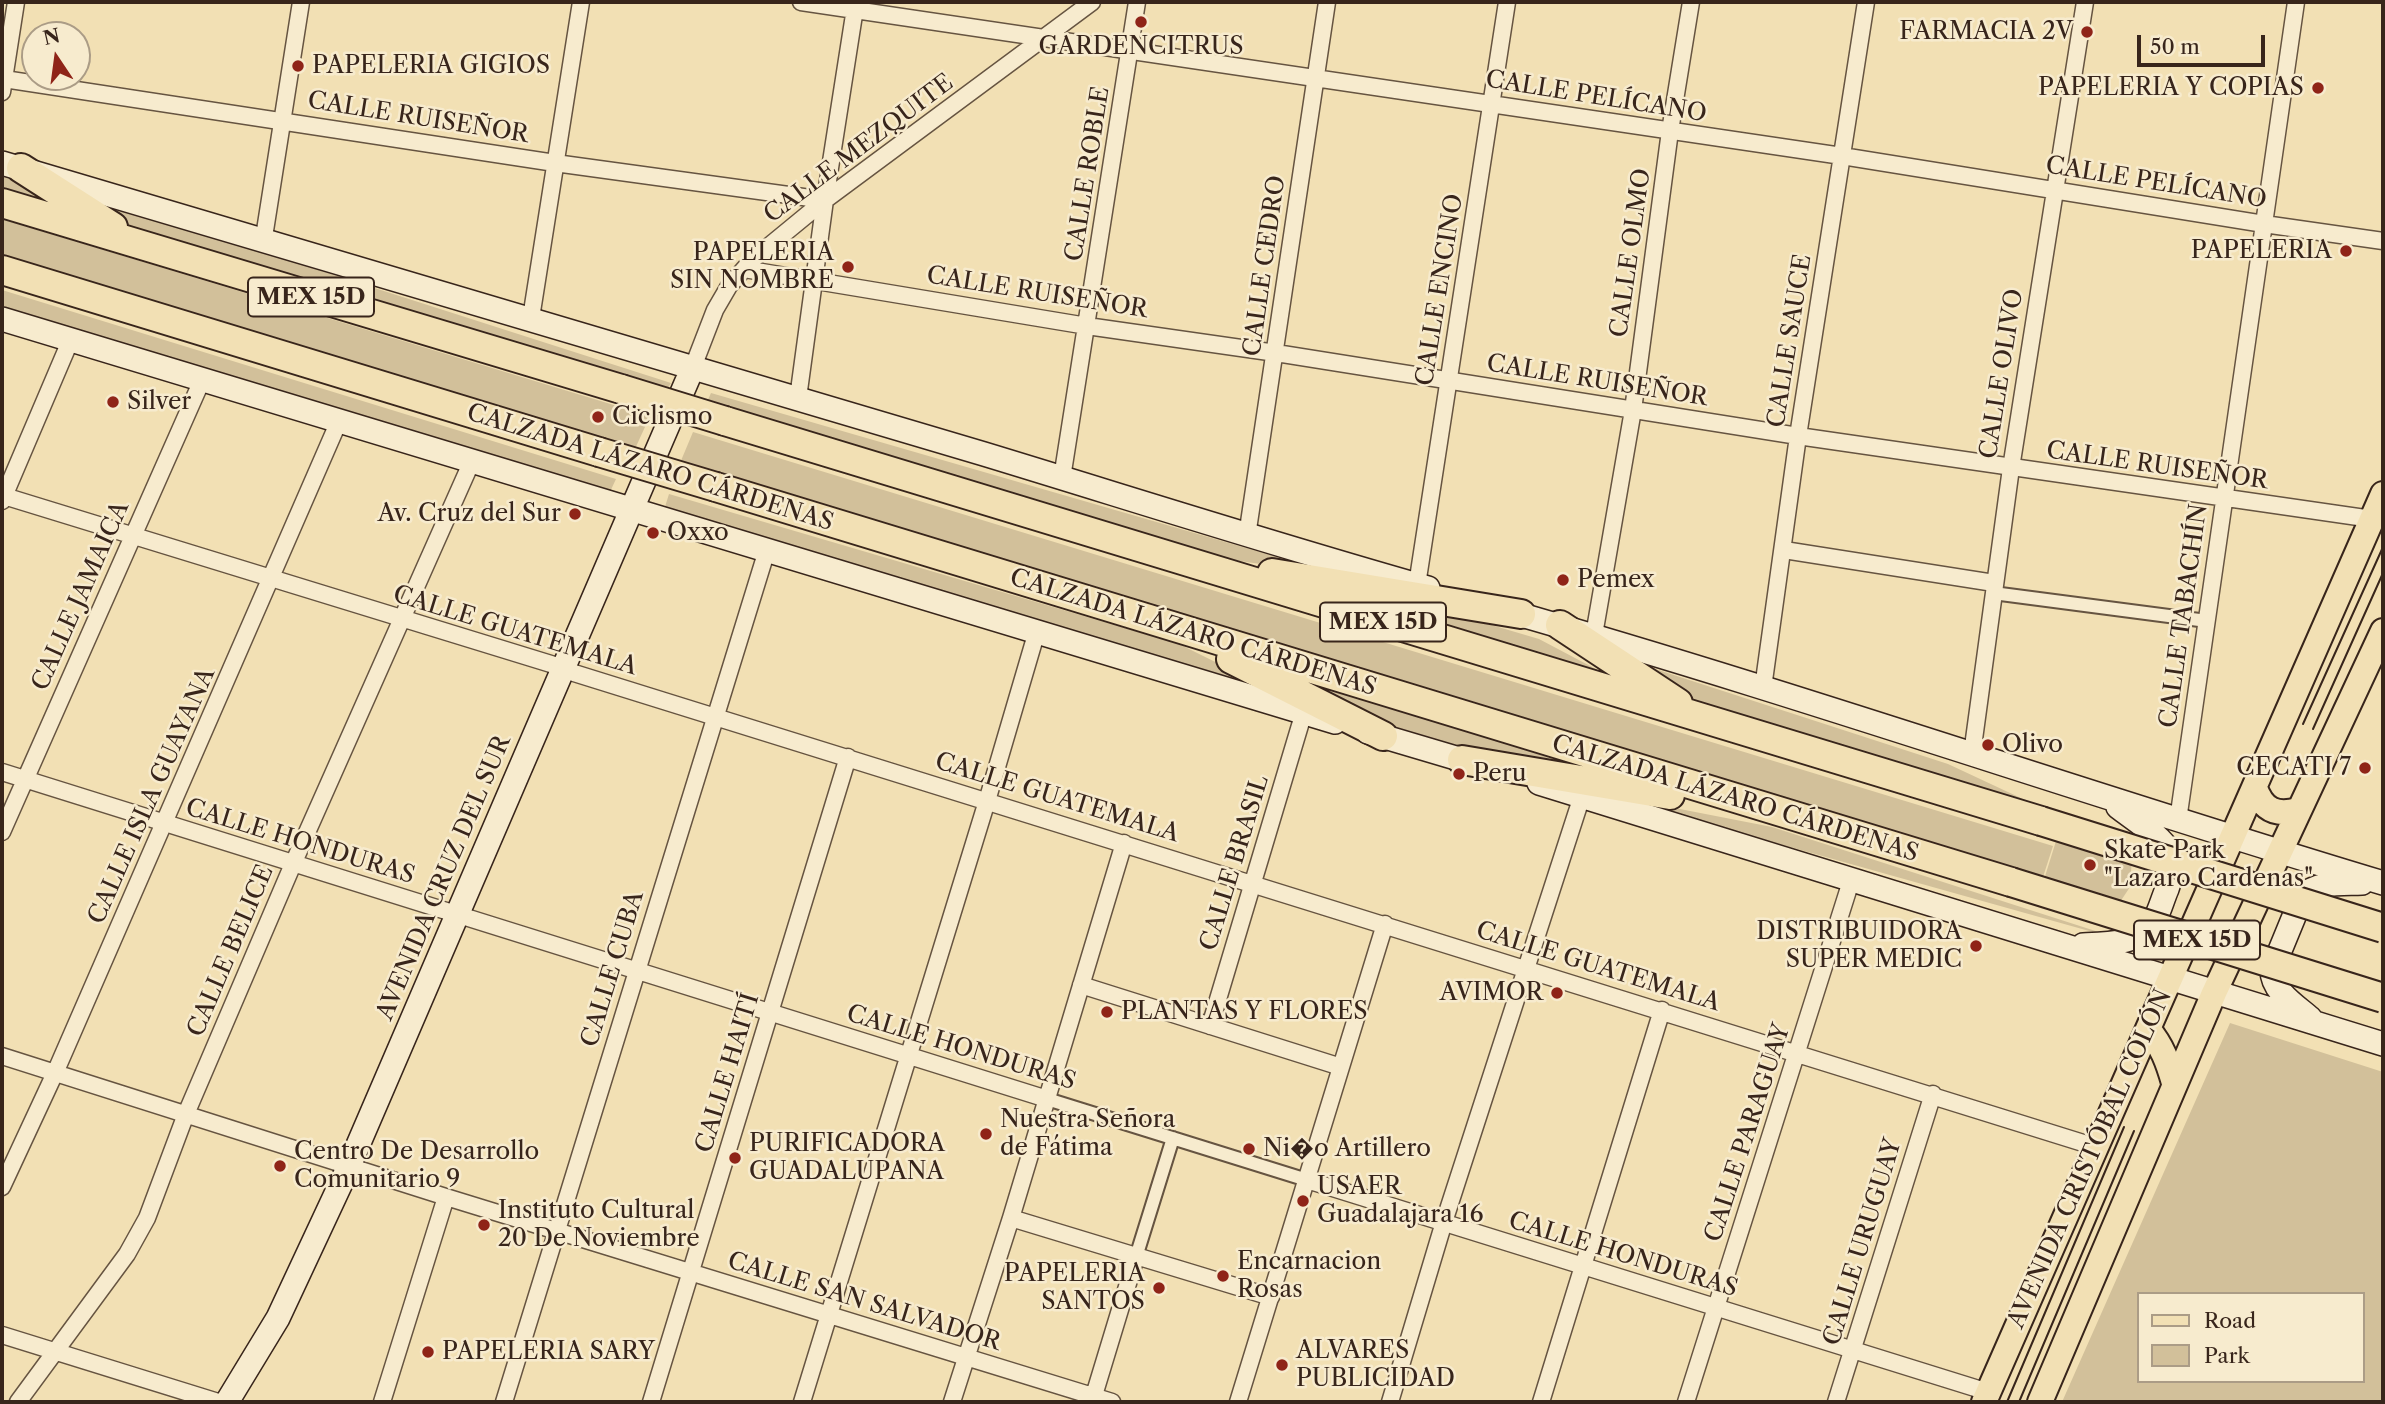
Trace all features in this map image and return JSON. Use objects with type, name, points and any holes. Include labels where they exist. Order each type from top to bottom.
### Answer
[{"type":"highway","points":[[11,166],[145,247]]},
{"type":"highway","name":"MEX 15D","points":[[2,204],[621,389],[2041,821],[2383,928]]},
{"type":"highway","name":"CALZADA LÁZARO CÁRDENAS","points":[[2,270],[2011,882],[2383,998]]},
{"type":"highway","points":[[1160,555],[1521,614]]},
{"type":"highway","points":[[1159,623],[1383,736]]},
{"type":"highway","points":[[1560,625],[1704,720]]},
{"type":"highway","points":[[1462,760],[1783,814]]},
{"type":"main road","points":[[11,166],[264,237],[1247,536],[1594,635],[2383,883]]},
{"type":"main road","name":"CALZADA LÁZARO CÁRDENAS","points":[[2,318],[1852,878],[2383,1044]]},
{"type":"main road","name":"AVENIDA CRUZ DEL SUR","points":[[227,1402],[278,1318],[349,1166],[693,366]]},
{"type":"main road","name":"AVENIDA CRISTÓBAL COLÓN","points":[[1986,1397],[2383,494]]},
{"type":"main road","name":"AVENIDA CRISTÓBAL COLÓN","points":[[2040,1402],[2214,993],[2383,631]]},
{"type":"main road","points":[[2255,788],[2258,799],[2276,813],[2298,810]]},
{"type":"main road","points":[[2066,945],[2133,939],[2155,920],[2174,871],[2172,856],[2166,845],[2105,797]]},
{"type":"main road","points":[[2315,1023],[2283,994],[2272,978],[2272,970],[2302,897],[2315,887],[2326,885],[2383,883]]},
{"type":"main road","points":[[2148,1029],[2165,1054],[2174,1083]]},
{"type":"street","points":[[3,85],[16,2]]},
{"type":"street","points":[[264,237],[301,2]]},
{"type":"street","points":[[531,318],[581,2]]},
{"type":"street","name":"CALLE PELÍCANO","points":[[801,2],[855,6],[1045,38],[1842,156],[2383,241]]},
{"type":"street","name":"CALLE MEZQUITE","points":[[693,366],[715,310],[729,286],[744,269],[825,200],[1092,2]]},
{"type":"street","name":"CALLE ROBLE","points":[[1062,478],[1137,2]]},
{"type":"street","name":"CALLE CEDRO","points":[[1247,536],[1327,2]]},
{"type":"street","name":"CALLE ENCINO","points":[[1417,585],[1507,2]]},
{"type":"street","name":"CALLE OLMO","points":[[1594,635],[1633,410],[1670,131],[1691,2]]},
{"type":"street","name":"CALLE SAUCE","points":[[1763,688],[1798,436],[1866,2]]},
{"type":"street","name":"CALLE OLIVO","points":[[1972,754],[2011,468],[2085,2]]},
{"type":"street","name":"CALLE TABACHÍN","points":[[2178,820],[2296,2]]},
{"type":"street","points":[[798,398],[855,6]]},
{"type":"street","name":"CALLE RUISEÑOR","points":[[3,85],[284,120],[555,163],[825,200]]},
{"type":"street","name":"CALLE RUISEÑOR","points":[[744,269],[1087,326],[1276,353],[1798,436],[2372,519]]},
{"type":"street","points":[[3,498],[71,340]]},
{"type":"street","name":"CALLE JAMAICA","points":[[2,832],[203,379]]},
{"type":"street","name":"CALLE ISLA GUAYANA","points":[[2,1187],[55,1073],[339,421]]},
{"type":"street","name":"CALLE BELICE","points":[[18,1402],[136,1239],[147,1218],[186,1114],[293,864],[472,461]]},
{"type":"street","name":"CALLE GUATEMALA","points":[[3,498],[564,668],[2096,1147]]},
{"type":"street","name":"CALLE CUBA","points":[[504,1402],[767,550]]},
{"type":"street","points":[[1784,550],[1994,588],[2207,621]]},
{"type":"street","points":[[802,1402],[1037,631]]},
{"type":"street","name":"CALLE BRASIL","points":[[1210,1026],[1304,712]]},
{"type":"street","name":"CALLE HAITÍ","points":[[651,1402],[848,757]]},
{"type":"street","name":"CALLE HONDURAS","points":[[2,772],[1716,1307],[1852,1350],[1986,1397]]},
{"type":"street","points":[[1390,1402],[1444,1223],[1582,796]]},
{"type":"street","points":[[952,1402],[1124,843]]},
{"type":"street","name":"CALLE PARAGUAY","points":[[1686,1402],[1852,878]]},
{"type":"street","points":[[1238,1402],[1385,924]]},
{"type":"street","points":[[1081,985],[1341,1067]]},
{"type":"street","points":[[1541,1402],[1662,1010]]},
{"type":"street","name":"CALLE SAN SALVADOR","points":[[2,1056],[446,1197],[965,1357],[1093,1400],[1112,1402]]},
{"type":"street","name":"CALLE URUGUAY","points":[[1836,1402],[1933,1094]]},
{"type":"street","points":[[1093,1400],[1173,1138]]},
{"type":"street","points":[[382,1402],[446,1197]]},
{"type":"street","points":[[1011,1217],[1270,1297]]},
{"type":"street","points":[[2,1335],[218,1402]]},
{"type":"green space","points":[[2,172],[15,176],[88,225],[2,198]]},
{"type":"green space","points":[[75,192],[671,383],[665,393],[153,244]]},
{"type":"green space","points":[[2,219],[650,416],[634,451],[2,258]]},
{"type":"green space","points":[[2,290],[616,479],[609,494],[2,311]]},
{"type":"green space","points":[[711,393],[1343,576],[1157,549],[706,404]]},
{"type":"green space","points":[[693,432],[2053,846],[2043,877],[680,463]]},
{"type":"green space","points":[[669,494],[1179,644],[1302,705],[664,510]]},
{"type":"green space","points":[[1314,594],[1427,606],[1539,639],[1647,696]]},
{"type":"green space","points":[[1646,666],[1948,764],[2070,821],[1705,707]]},
{"type":"green space","points":[[1273,670],[1614,778],[1456,753],[1391,733]]},
{"type":"green space","points":[[1598,793],[1772,827],[2139,945]]},
{"type":"green space","name":"Skate Park \"Lazaro Cardenas\"","points":[[2062,822],[2133,843],[2130,887],[2104,926],[2036,905]]},
{"type":"green space","points":[[2230,1023],[2383,1072],[2383,1402],[2062,1402]]},
{"type":"tram line","points":[[2303,724],[2383,547]]},
{"type":"tram line","points":[[2313,729],[2383,573]]},
{"type":"tram line","points":[[2007,1402],[2124,1127]]},
{"type":"tram line","points":[[2019,1402],[2134,1131]]},
{"type":"place","name":"GARDENCITRUS","points":[[1141,22]]},
{"type":"place","name":"FARMACIA 2V","points":[[2087,32]]},
{"type":"place","name":"PAPELERIA GIGIOS","points":[[298,66]]},
{"type":"place","name":"PAPELERIA Y COPIAS","points":[[2318,88]]},
{"type":"place","name":"PAPELERIA","points":[[2346,251]]},
{"type":"place","name":"PAPELERIA SIN NOMBRE","points":[[848,267]]},
{"type":"place","name":"Silver","points":[[113,402]]},
{"type":"place","name":"Ciclismo","points":[[598,417]]},
{"type":"place","name":"Av. Cruz del Sur","points":[[575,514]]},
{"type":"place","name":"Oxxo","points":[[653,533]]},
{"type":"place","name":"Pemex","points":[[1563,580]]},
{"type":"place","name":"Olivo","points":[[1988,745]]},
{"type":"place","name":"CECATI 7","points":[[2365,768]]},
{"type":"place","name":"Peru","points":[[1459,774]]},
{"type":"place","name":"Skate Park \"Lazaro Cardenas\"","points":[[2090,865]]},
{"type":"place","name":"DISTRIBUIDORA SUPER MEDIC","points":[[1976,946]]},
{"type":"place","name":"AVIMOR","points":[[1557,993]]},
{"type":"place","name":"PLANTAS Y FLORES","points":[[1107,1012]]},
{"type":"place","name":"Nuestra Señora de Fátima","points":[[986,1134]]},
{"type":"place","name":"Ni�o Artillero","points":[[1249,1149]]},
{"type":"place","name":"PURIFICADORA GUADALUPANA","points":[[735,1158]]},
{"type":"place","name":"Centro De Desarrollo Comunitario 9","points":[[280,1166]]},
{"type":"place","name":"USAER Guadalajara 16","points":[[1303,1201]]},
{"type":"place","name":"Instituto Cultural 20 De Noviembre","points":[[484,1225]]},
{"type":"place","name":"Encarnacion Rosas","points":[[1223,1276]]},
{"type":"place","name":"PAPELERIA SANTOS","points":[[1159,1288]]},
{"type":"place","name":"PAPELERIA SARY","points":[[428,1352]]},
{"type":"place","name":"ALVARES PUBLICIDAD","points":[[1282,1365]]}]
